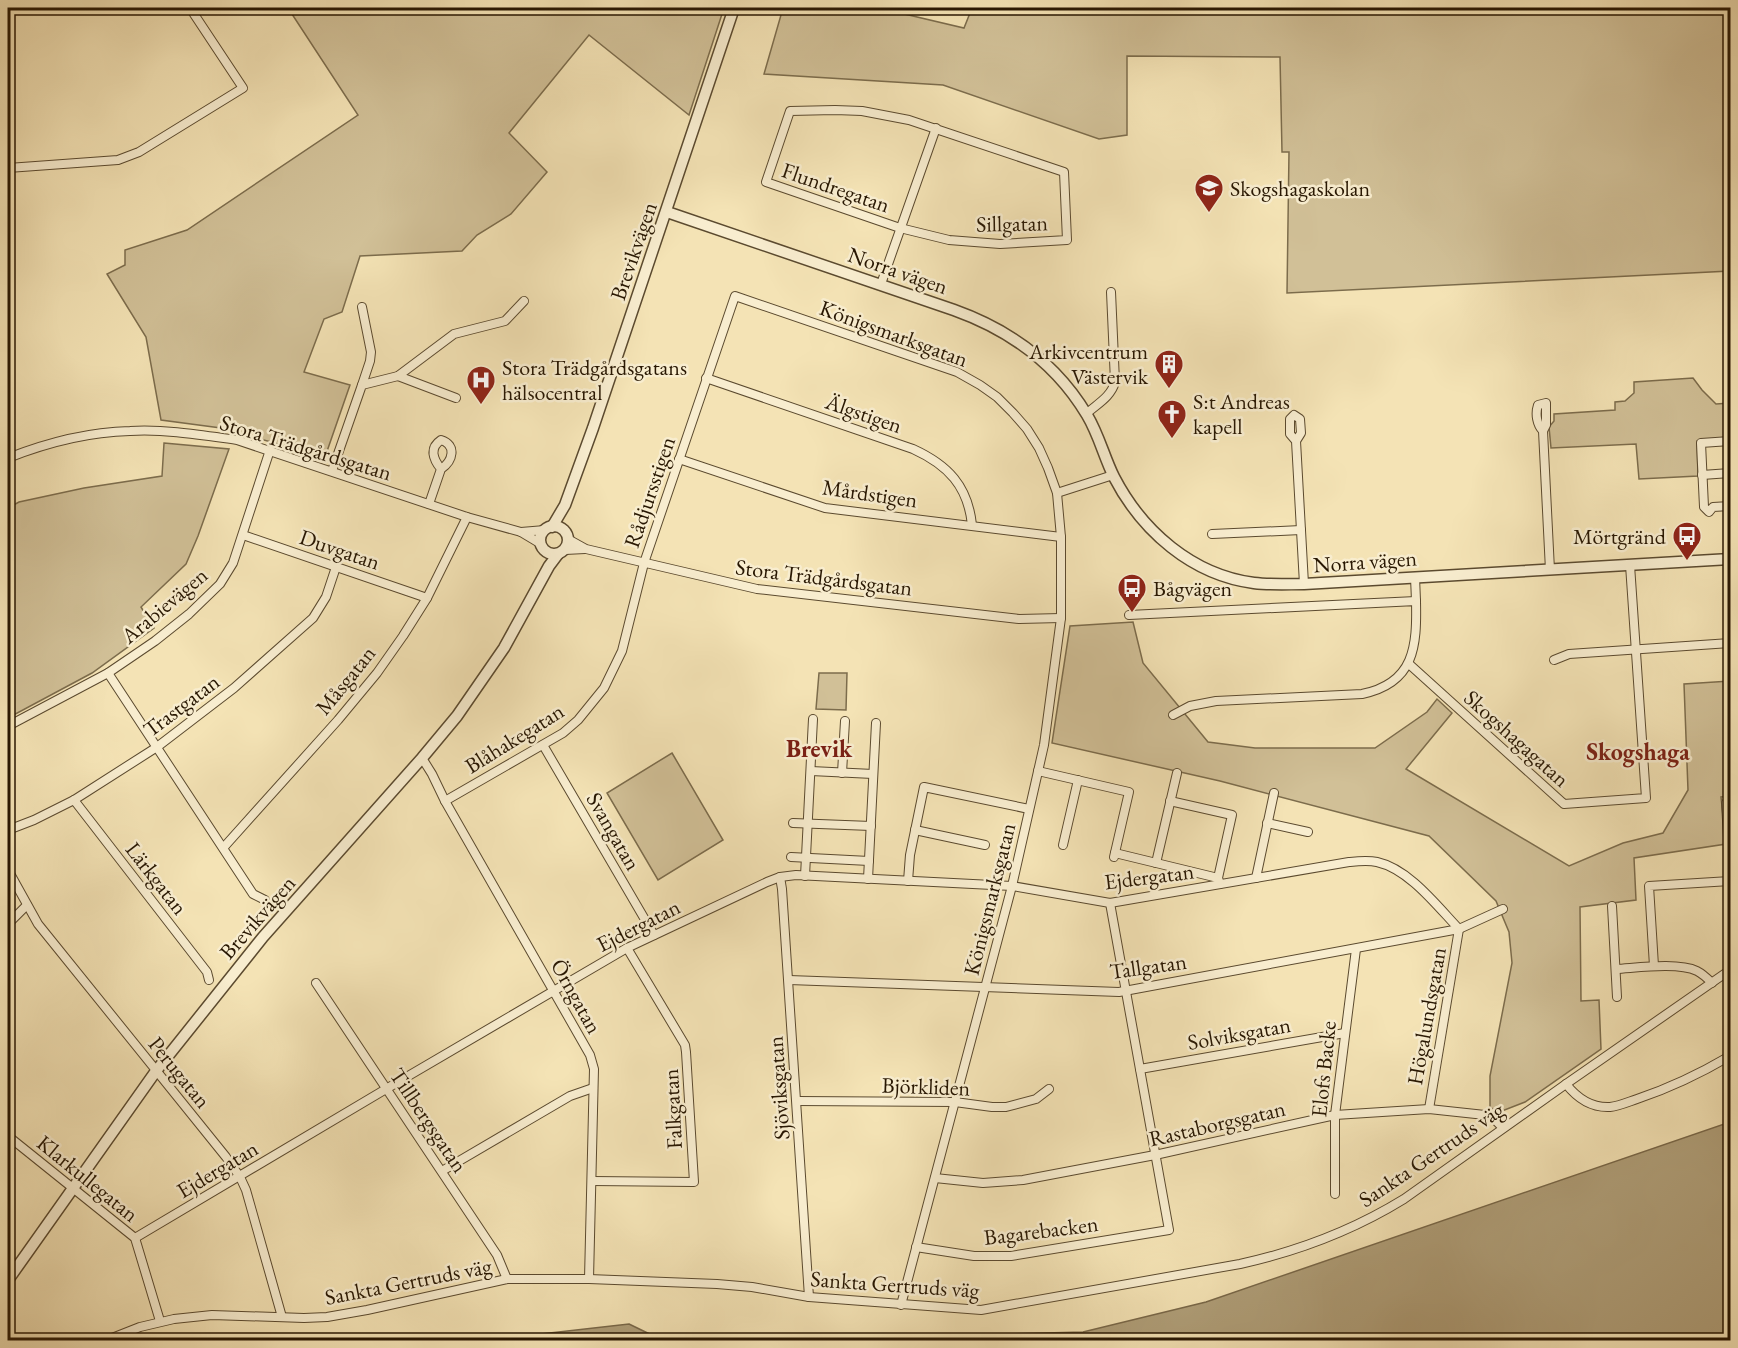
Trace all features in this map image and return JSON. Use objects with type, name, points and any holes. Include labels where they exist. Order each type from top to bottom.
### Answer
[{"type":"street","points":[[8,168],[118,160],[139,152],[243,88],[190,8]]},
{"type":"street","name":"Brevikvägen","points":[[8,1280],[156,1071],[263,937],[457,716],[504,648],[564,544],[566,506],[734,8]]},
{"type":"street","name":"Flundregatan","points":[[900,228],[766,182],[790,111],[862,111],[936,128]]},
{"type":"street","points":[[881,284],[936,128]]},
{"type":"street","name":"Sillgatan","points":[[900,228],[929,236],[974,243],[1000,244],[1067,240],[1064,172],[936,128]]},
{"type":"street","name":"Norra vägen","points":[[667,212],[973,317],[1013,338],[1032,351],[1065,383],[1098,436],[1113,475],[1124,495],[1148,528],[1180,554],[1197,564],[1232,578],[1268,584],[1304,584],[1731,559]]},
{"type":"street","points":[[1086,414],[1109,396],[1115,382],[1111,292]]},
{"type":"street","name":"Rådjursstigen","points":[[644,563],[735,296]]},
{"type":"street","name":"Königsmarksgatan","points":[[735,296],[957,372],[980,385],[1013,413],[1027,429],[1039,448],[1057,494],[1061,537],[1061,618],[1044,745],[1012,886],[901,1305]]},
{"type":"street","points":[[362,385],[398,376],[454,334],[505,321],[524,301]]},
{"type":"street","points":[[332,471],[370,361],[371,352],[362,307]]},
{"type":"street","points":[[398,376],[456,398]]},
{"type":"street","name":"Älgstigen","points":[[706,378],[927,456],[940,464],[960,485],[970,509],[972,525]]},
{"type":"street","name":"Stora Trädgårdsgatan","points":[[8,458],[48,444],[91,435],[128,431],[154,430],[237,440],[467,517],[521,532],[542,546]]},
{"type":"street","points":[[1543,431],[1550,570]]},
{"type":"street","points":[[1296,441],[1304,584]]},
{"type":"street","points":[[1731,441],[1701,443],[1704,507],[1710,512],[1713,507],[1731,506]]},
{"type":"street","name":"Arabievägen","points":[[8,726],[108,673],[155,641],[189,614],[220,584],[233,563],[270,450]]},
{"type":"street","name":"Mårdstigen","points":[[679,459],[825,508],[1061,537]]},
{"type":"street","points":[[429,504],[441,469]]},
{"type":"street","points":[[1702,474],[1731,473]]},
{"type":"street","points":[[1057,494],[1113,475]]},
{"type":"street","name":"Brevikvägen","points":[[549,528],[566,506]]},
{"type":"street","name":"Måsgatan","points":[[224,847],[338,720],[376,673],[427,598],[467,517]]},
{"type":"street","points":[[549,528],[560,528],[564,544],[549,553],[542,546],[540,539],[549,528]]},
{"type":"street","name":"Stora Trädgårdsgatan","points":[[521,532],[549,528]]},
{"type":"street","points":[[1212,534],[1301,530]]},
{"type":"street","name":"Duvgatan","points":[[243,535],[427,598]]},
{"type":"street","name":"Stora Trädgårdsgatan","points":[[564,544],[757,589],[1019,619],[1061,618]]},
{"type":"street","name":"Brevikvägen","points":[[540,583],[542,546]]},
{"type":"street","name":"Blåhakegatan","points":[[445,801],[563,733],[593,704],[614,671],[622,651],[644,563]]},
{"type":"street","name":"Skogshagagatan","points":[[1409,664],[1564,804],[1646,798],[1630,565]]},
{"type":"street","name":"Trastgatan","points":[[8,830],[74,800],[157,747],[234,688],[302,629],[320,609],[336,567]]},
{"type":"street","points":[[1173,715],[1190,706],[1216,701],[1362,694],[1373,692],[1391,682],[1409,664],[1416,642],[1415,577]]},
{"type":"street","points":[[1129,615],[1416,601]]},
{"type":"street","points":[[1554,660],[1569,654],[1731,643]]},
{"type":"street","points":[[108,673],[253,894],[265,900]]},
{"type":"street","points":[[805,876],[813,719]]},
{"type":"street","points":[[842,773],[844,721]]},
{"type":"street","points":[[868,879],[876,723]]},
{"type":"street","name":"Svangatan","points":[[543,745],[654,936]]},
{"type":"street","name":"Örngatan","points":[[422,758],[590,1055],[594,1069],[589,1279]]},
{"type":"street","points":[[810,771],[873,774]]},
{"type":"street","name":"Ejdergatan","points":[[1038,771],[1129,792],[1114,855],[1156,863],[1219,881]]},
{"type":"street","name":"Ejdergatan","points":[[1156,863],[1177,773]]},
{"type":"street","points":[[1063,846],[1078,780]]},
{"type":"street","points":[[908,881],[910,855],[924,787],[1029,809]]},
{"type":"street","points":[[1256,878],[1274,793]]},
{"type":"street","name":"Lärkgatan","points":[[74,800],[207,972],[209,980]]},
{"type":"street","name":"Ejdergatan","points":[[1170,801],[1232,815],[1219,881]]},
{"type":"street","points":[[1726,803],[1731,871]]},
{"type":"street","points":[[793,823],[871,826]]},
{"type":"street","points":[[1268,823],[1308,832]]},
{"type":"street","points":[[915,830],[985,845]]},
{"type":"street","points":[[791,856],[869,861]]},
{"type":"street","name":"Ejdergatan","points":[[135,1238],[627,948],[780,877],[805,876],[1012,886],[1110,903],[1219,881],[1256,878],[1366,861],[1392,867],[1404,875],[1459,929]]},
{"type":"street","name":"Perugatan","points":[[8,870],[38,924],[240,1177],[246,1190],[282,1317]]},
{"type":"street","name":"Sjöviksgatan","points":[[780,877],[783,889],[809,1297]]},
{"type":"street","points":[[1654,966],[1649,886],[1731,881]]},
{"type":"street","points":[[1110,903],[1155,1155]]},
{"type":"street","points":[[8,924],[27,905]]},
{"type":"street","points":[[1612,906],[1617,997]]},
{"type":"street","name":"Tallgatan","points":[[789,980],[1125,990],[1459,929],[1503,909]]},
{"type":"street","name":"Högalundsgatan","points":[[1429,1109],[1459,929]]},
{"type":"street","name":"Falkgatan","points":[[591,1181],[694,1182],[685,1045],[627,948]]},
{"type":"street","name":"Elofs Backe","points":[[1335,1194],[1335,1114],[1356,949]]},
{"type":"street","points":[[1616,969],[1654,966],[1693,969],[1712,983]]},
{"type":"street","name":"Sankta Gertruds väg","points":[[107,1341],[140,1327],[160,1322],[212,1315],[303,1318],[337,1315],[507,1279],[589,1279],[717,1284],[752,1287],[809,1297],[966,1310],[999,1307],[1240,1264],[1316,1243],[1404,1199],[1731,970]]},
{"type":"street","name":"Tillbergsgatan","points":[[316,983],[497,1255],[507,1279]]},
{"type":"street","name":"Solviksgatan","points":[[1140,1069],[1345,1033]]},
{"type":"street","points":[[1566,1084],[1579,1098],[1611,1107],[1652,1094],[1703,1072],[1731,1056]]},
{"type":"street","points":[[441,1171],[570,1096],[593,1088]]},
{"type":"street","name":"Björkliden","points":[[797,1101],[955,1102],[1006,1107],[1036,1099],[1049,1089]]},
{"type":"street","name":"Rastaborgsgatan","points":[[934,1178],[983,1183],[1002,1182],[1155,1155],[1335,1114],[1429,1109],[1485,1115],[1491,1117],[1503,1128]]},
{"type":"street","name":"Klarkullegatan","points":[[8,1136],[135,1238],[160,1322]]},
{"type":"street","name":"Bagarebacken","points":[[916,1247],[974,1256],[1011,1256],[1169,1230],[1155,1155]]},
{"type":"shaded area","points":[[288,8],[724,8],[689,115],[589,35],[509,133],[547,172],[511,214],[477,235],[462,251],[360,256],[342,312],[324,319],[304,372],[350,385],[325,457],[221,428],[161,420],[146,337],[107,274],[125,265],[125,250],[187,230],[358,115]]},
{"type":"shaded area","points":[[783,8],[879,8],[964,28],[972,8],[1730,8],[1730,271],[1287,293],[1289,152],[1282,152],[1280,57],[1127,56],[1127,135],[1099,139],[943,85],[764,74]]},
{"type":"shaded area","points":[[1693,378],[1716,404],[1730,403],[1730,439],[1697,441],[1698,476],[1639,479],[1636,444],[1551,448],[1549,427],[1554,421],[1554,414],[1615,410],[1615,402],[1625,401],[1634,393],[1634,382]]},
{"type":"shaded area","points":[[164,443],[229,449],[186,564],[141,607],[154,628],[92,673],[8,718],[8,508],[19,502],[84,488],[162,476]]},
{"type":"shaded area","points":[[1133,622],[1143,663],[1208,742],[1255,748],[1375,748],[1427,712],[1437,699],[1452,713],[1406,769],[1569,866],[1623,843],[1663,833],[1688,790],[1684,684],[1730,681],[1730,796],[1721,797],[1726,844],[1634,858],[1636,900],[1580,907],[1581,1001],[1599,1000],[1601,1049],[1525,1102],[1502,1111],[1490,1108],[1490,1076],[1512,963],[1509,932],[1496,901],[1429,836],[1220,781],[1052,743],[1070,626]]},
{"type":"shaded area","points":[[819,673],[847,673],[846,710],[816,709]]},
{"type":"shaded area","points":[[672,753],[723,840],[658,880],[607,793]]},
{"type":"shaded area","points":[[1730,1122],[1730,1340],[998,1340],[1005,1334],[1083,1332],[1206,1302]]},
{"type":"shaded area","points":[[629,1324],[662,1340],[443,1340],[532,1335]]},
{"type":"place","name":"Skogshagaskolan","points":[[1209,214]]},
{"type":"place","name":"Arkivcentrum Västervik","points":[[1169,390]]},
{"type":"place","name":"Stora Trädgårdsgatans hälsocentral","points":[[481,406]]},
{"type":"place","name":"S:t Andreas kapell","points":[[1172,440]]},
{"type":"place","name":"Mörtgränd","points":[[1687,562]]},
{"type":"place","name":"Bågvägen","points":[[1132,614]]},
{"type":"district","name":"Brevik","points":[[819,749]]},
{"type":"district","name":"Skogshaga","points":[[1638,752]]}]
